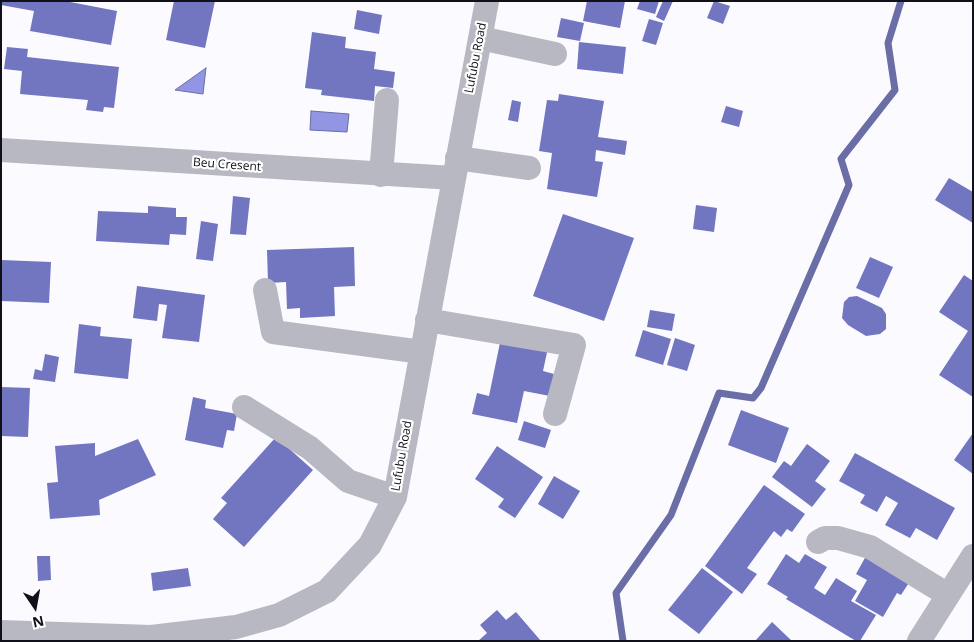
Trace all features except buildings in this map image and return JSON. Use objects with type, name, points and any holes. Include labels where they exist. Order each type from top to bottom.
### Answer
[{"type":"street","name":"Lufubu Road","points":[[1,632],[90,638],[151,638],[236,627],[279,616],[327,591],[370,545],[395,498],[487,1]]},
{"type":"street","points":[[480,38],[555,54]]},
{"type":"street","points":[[381,175],[386,100]]},
{"type":"street","name":"Beu Cresent","points":[[1,150],[381,175],[455,168],[529,168]]},
{"type":"street","points":[[265,290],[273,332],[422,352]]},
{"type":"street","points":[[427,320],[574,345],[555,414]]},
{"type":"street","points":[[244,407],[310,448],[348,481],[395,498]]},
{"type":"street","points":[[818,542],[825,538],[838,538],[870,547],[948,595]]},
{"type":"street","points":[[919,641],[973,556]]},
{"type":"water","points":[[206,68],[203,94],[175,90]]},
{"type":"water","points":[[311,111],[349,114],[347,132],[310,130]]},
{"type":"waterway","points":[[623,641],[616,593],[671,515],[719,393],[753,398],[761,388],[849,185],[841,159],[895,90],[888,43],[901,1]]}]
